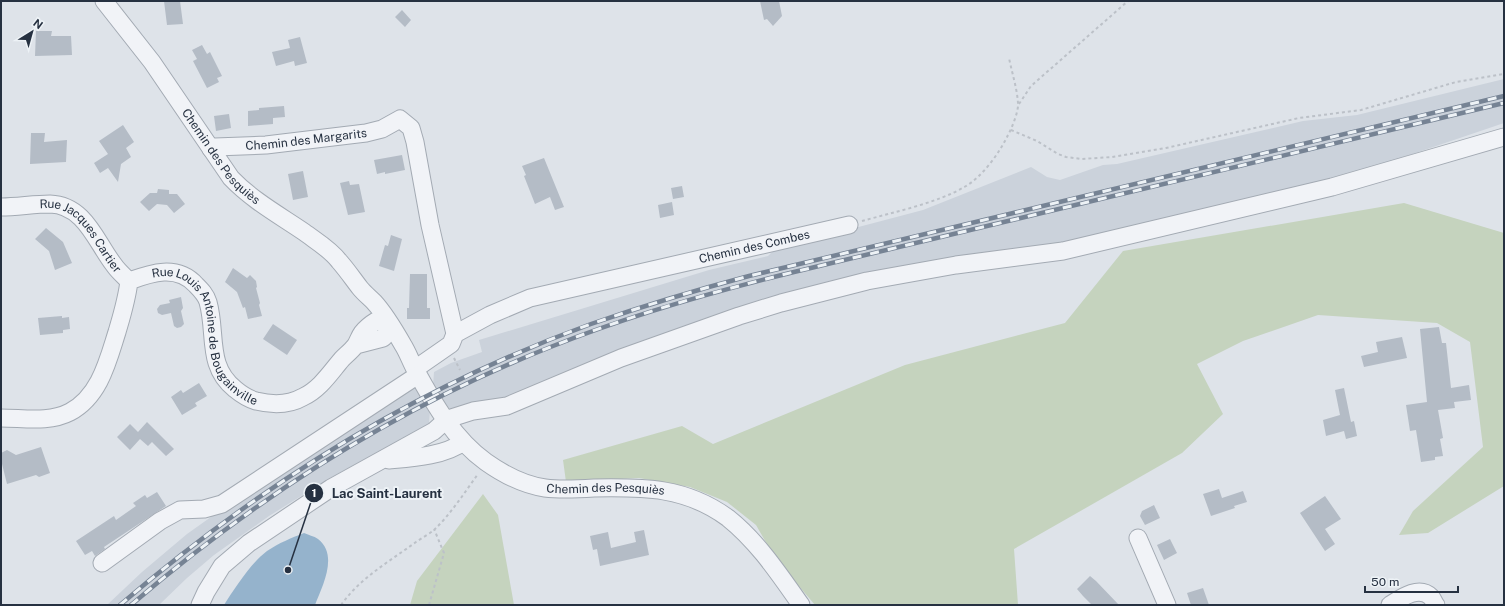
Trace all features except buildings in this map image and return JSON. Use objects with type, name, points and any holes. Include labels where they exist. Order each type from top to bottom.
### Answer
[{"type":"street","name":"Chemin des Pesquiès","points":[[104,1],[152,62],[231,178],[244,191],[321,244],[338,259],[360,288],[366,304],[383,326],[400,354],[417,372],[445,421],[463,442],[485,461],[500,471],[527,483],[544,488],[637,488],[669,491],[686,496],[706,505],[744,532],[764,554],[801,605]]},
{"type":"street","name":"Chemin des Margarits","points":[[210,149],[214,147],[266,145],[366,133],[382,129],[400,119],[411,128],[415,142],[430,225],[455,334]]},
{"type":"street","points":[[200,605],[222,566],[249,543],[332,488],[383,461],[434,431],[445,421],[473,411],[506,406],[621,358],[781,302],[867,281],[956,264],[1062,251],[1332,186],[1504,137]]},
{"type":"street","name":"Rue Jacques Cartier","points":[[1,207],[51,204],[63,206],[85,221],[92,229],[114,265],[129,281]]},
{"type":"street","name":"Chemin des Combes","points":[[102,563],[160,521],[180,510],[204,509],[222,504],[417,372],[451,344],[455,334],[490,315],[530,298],[849,225]]},
{"type":"street","name":"Rue Louis Antoine de Bougainville","points":[[1,418],[40,420],[71,411],[84,401],[94,390],[105,369],[127,298],[129,281],[153,273],[174,272],[186,276],[203,292],[208,302],[216,362],[221,374],[240,394],[268,404],[293,402],[303,397],[321,384],[356,345],[375,340],[383,326]]},
{"type":"street","points":[[383,461],[414,458],[439,452],[457,446],[463,442]]},
{"type":"street","points":[[1138,538],[1167,605]]},
{"type":"street","points":[[1390,605],[1408,594],[1422,592],[1430,596],[1436,605]]},
{"type":"path","points":[[849,225],[927,203],[967,185],[984,170],[1005,142],[1011,130],[1019,104],[1031,86],[1128,1]]},
{"type":"path","points":[[1008,58],[1019,104]]},
{"type":"path","points":[[1011,130],[1037,141],[1058,154],[1066,157],[1082,159],[1118,157],[1166,148],[1299,118],[1361,110],[1456,82],[1504,74]]},
{"type":"path","points":[[456,362],[460,370]]},
{"type":"path","points":[[341,605],[348,595],[384,564],[434,529],[462,496],[481,469]]},
{"type":"path","points":[[429,605],[444,553],[434,529]]},
{"type":"shaded area","points":[[1504,79],[1504,123],[1336,180],[1078,241],[899,270],[506,401],[455,412],[442,403],[433,386],[434,372],[451,363],[482,352],[479,340],[709,270],[768,256],[775,249],[923,210],[1031,167],[1047,177],[1060,180],[1103,165],[1117,164],[1303,121],[1357,115]]},
{"type":"shaded area","points":[[411,386],[422,392],[430,409],[429,424],[330,478],[269,516],[214,555],[159,605],[107,605],[142,572],[187,534],[242,495]]},
{"type":"green space","points":[[1404,203],[1504,233],[1504,486],[1428,533],[1399,535],[1413,511],[1483,447],[1470,342],[1437,323],[1318,315],[1243,341],[1197,364],[1223,414],[1182,453],[1014,549],[1018,605],[815,605],[775,558],[756,525],[727,502],[690,487],[639,478],[566,482],[563,460],[682,426],[713,444],[905,365],[1065,323],[1123,251]]},
{"type":"green space","points":[[483,494],[498,515],[514,605],[410,605],[417,581]]},
{"type":"water","points":[[304,533],[318,539],[324,546],[327,554],[328,562],[325,580],[315,605],[224,605],[244,576],[261,556],[276,546]]},
{"type":"railway","points":[[120,605],[173,561],[228,519],[343,443],[402,409],[464,378],[527,349],[591,324],[670,298],[749,276],[1504,96]]},
{"type":"railway","points":[[131,605],[179,565],[279,492],[331,458],[385,426],[439,397],[496,370],[553,346],[612,324],[702,296],[794,272],[1504,103]]},
{"type":"place","name":"Lac Saint-Laurent","points":[[288,570]]}]
